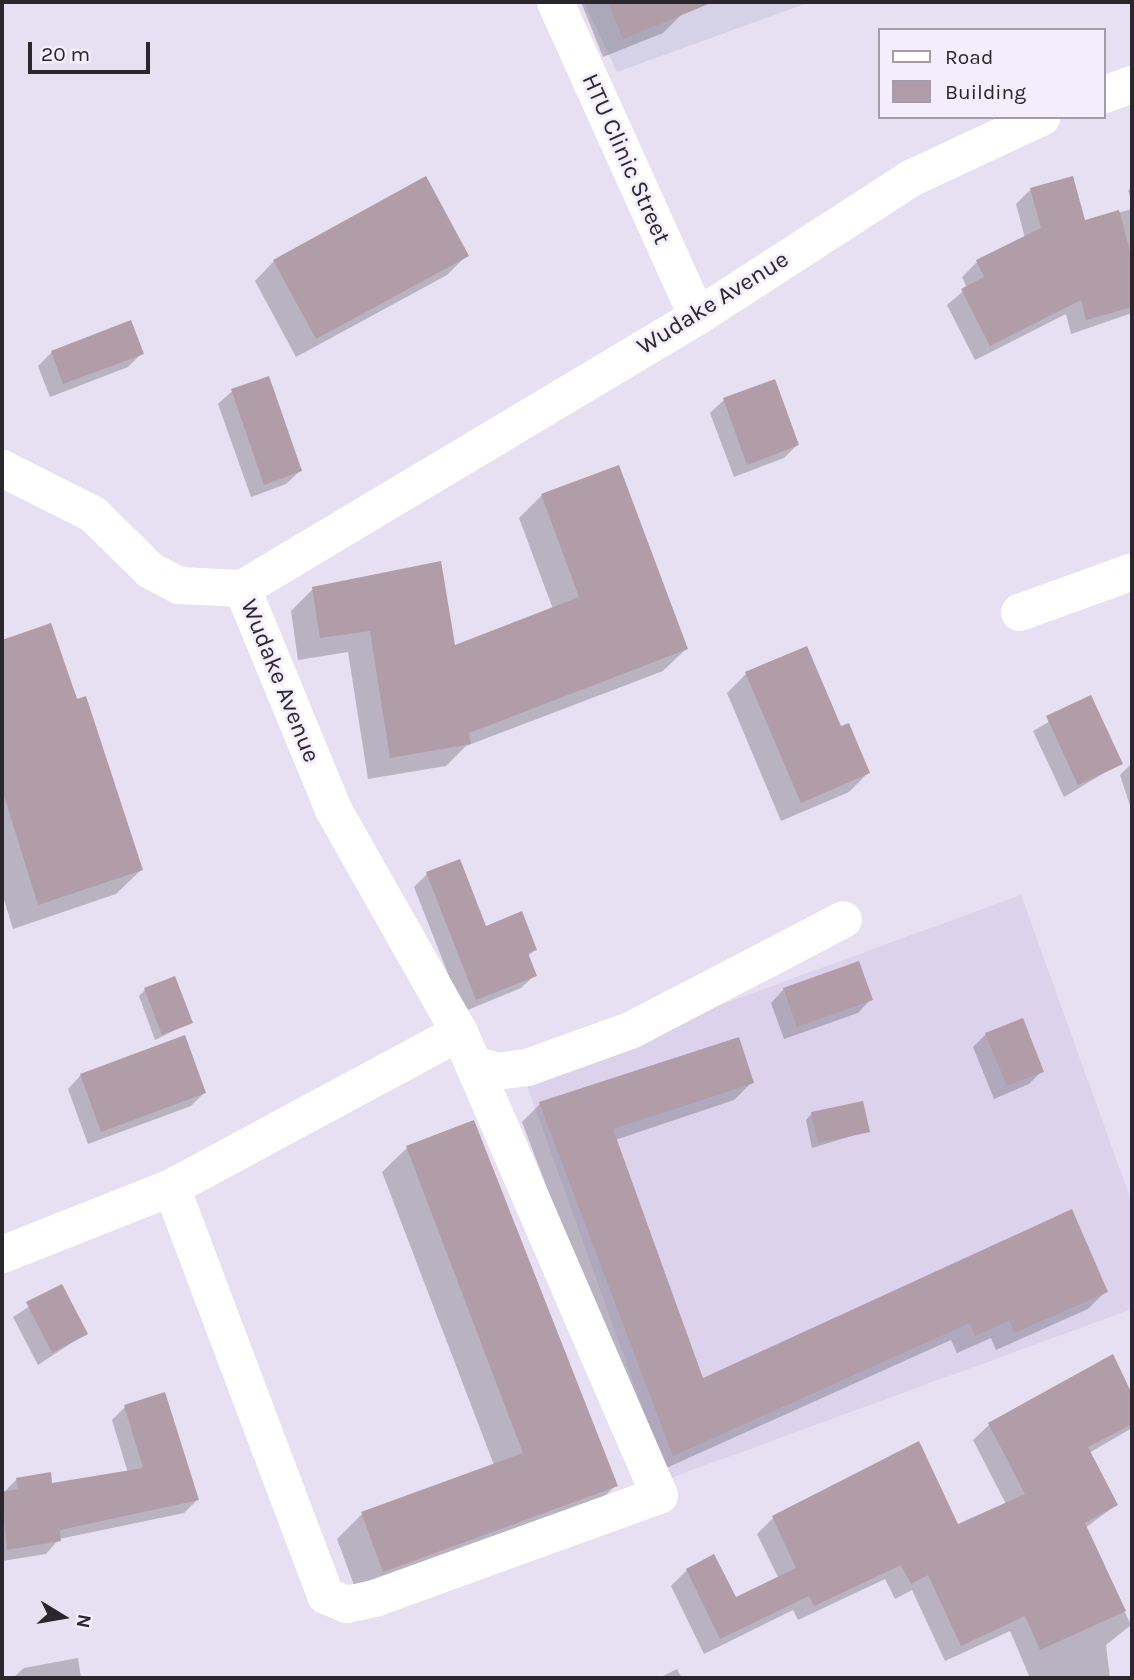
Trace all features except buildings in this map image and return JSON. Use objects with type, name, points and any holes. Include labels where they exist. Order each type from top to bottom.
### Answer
[{"type":"street","name":"HTU Clinic Street","points":[[555,2],[696,316]]},
{"type":"street","points":[[1106,93],[1132,84]]},
{"type":"street","name":"Wudake Avenue","points":[[171,1187],[325,1595],[346,1604],[374,1598],[659,1494],[466,1048],[333,809],[242,588],[696,316],[910,178],[1037,119]]},
{"type":"street","points":[[2,468],[93,514],[150,570],[178,584],[242,588]]},
{"type":"street","points":[[1019,612],[1132,571]]},
{"type":"street","points":[[2,1254],[171,1187],[466,1048],[497,1071],[527,1067],[630,1030],[843,919]]},
{"type":"shaded area","points":[[584,2],[810,2],[617,72]]},
{"type":"shaded area","points":[[1021,895],[1132,1203],[1132,1309],[668,1479],[524,1077]]}]
